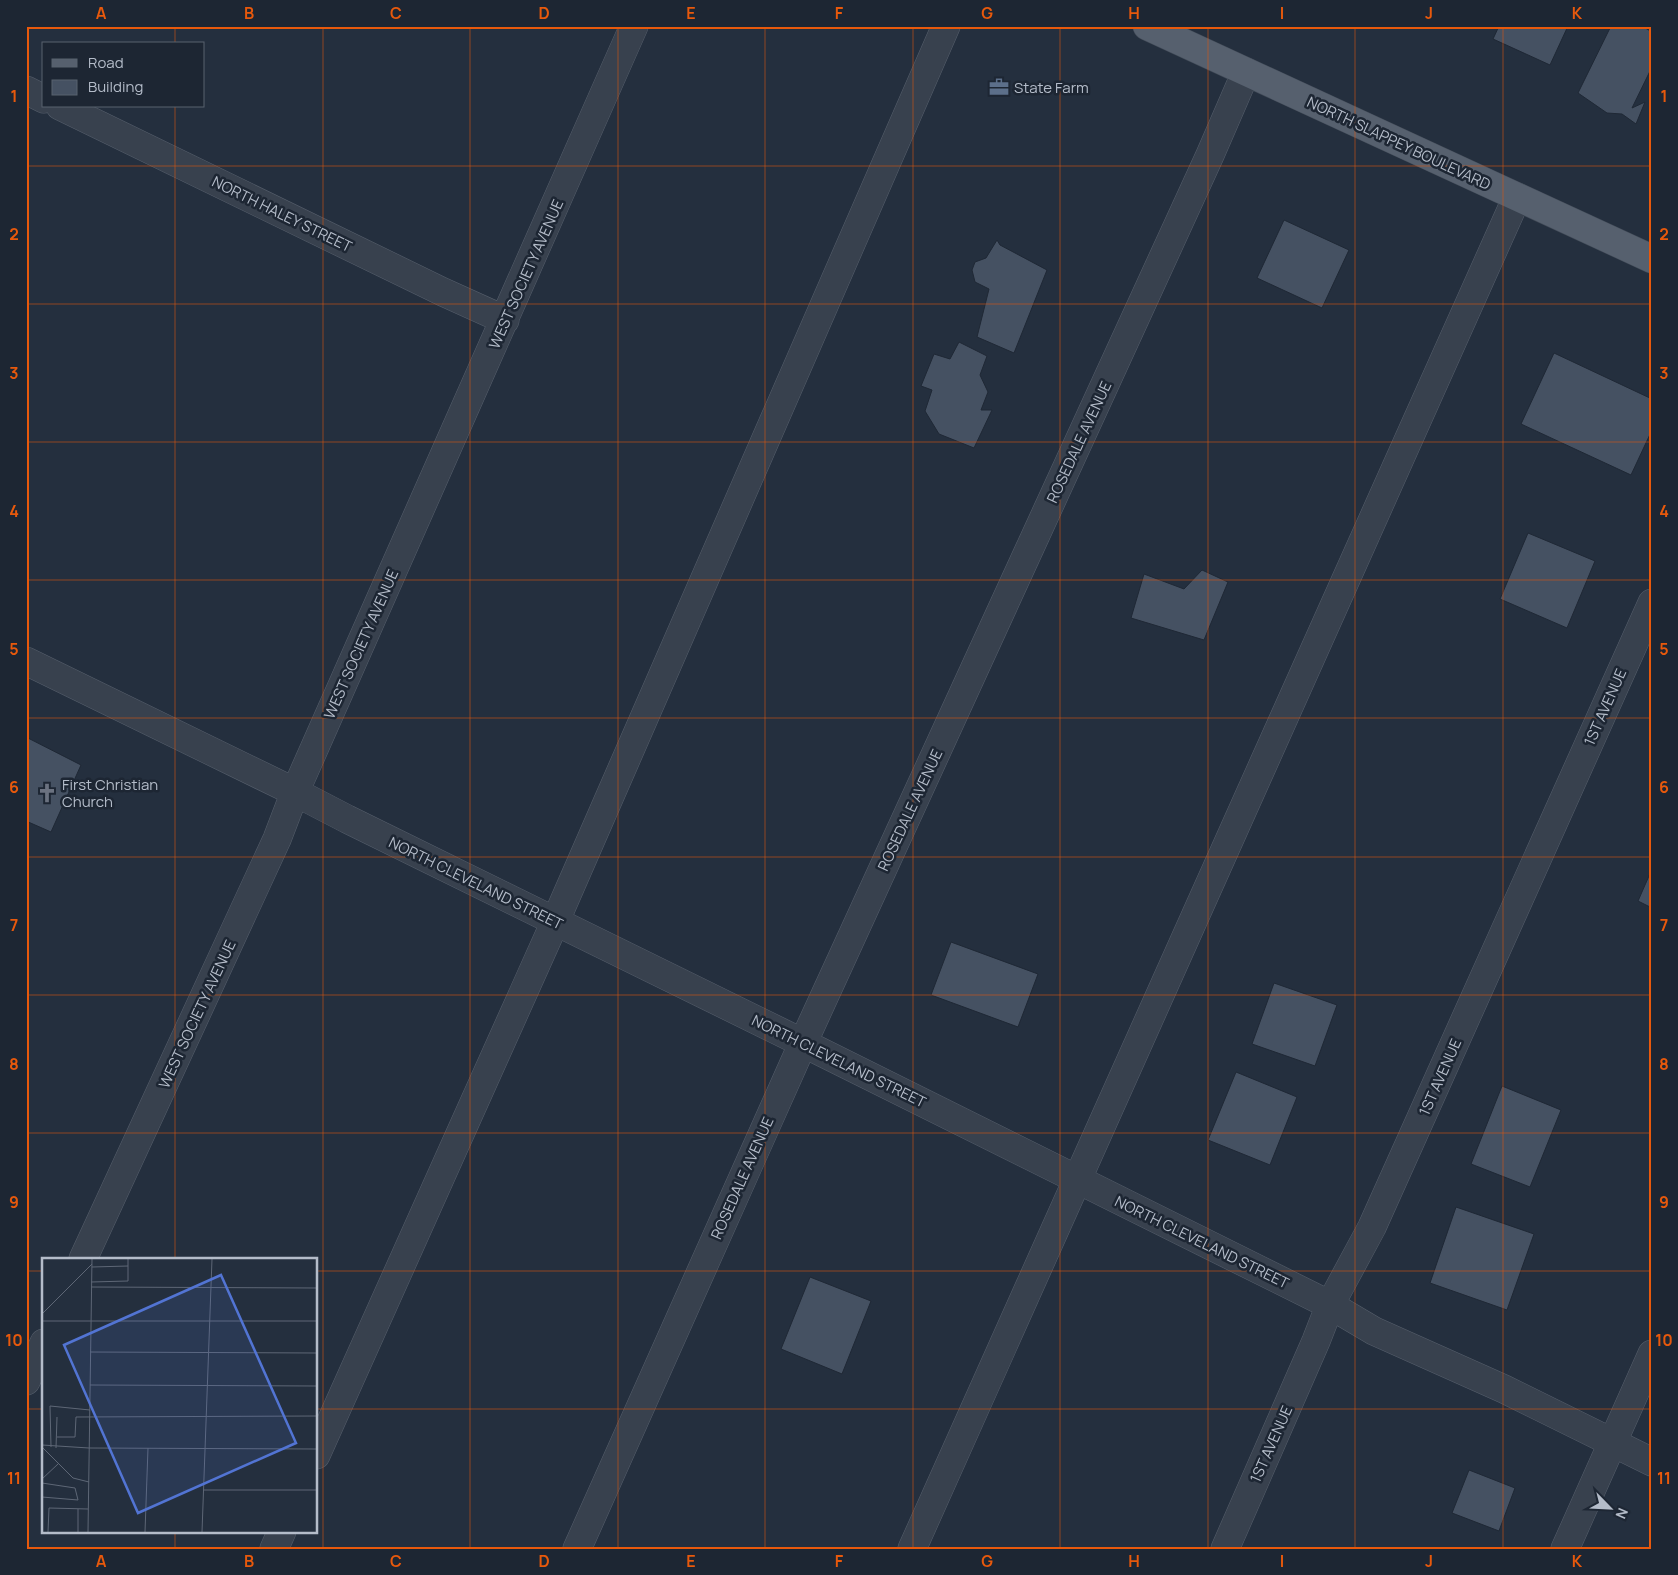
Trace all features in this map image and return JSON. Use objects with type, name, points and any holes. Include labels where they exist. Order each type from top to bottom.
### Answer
[{"type":"main road","name":"NORTH SLAPPEY BOULEVARD","points":[[1147,26],[1652,259]]},
{"type":"street","name":"WEST SOCIETY AVENUE","points":[[83,1258],[277,839],[295,792],[634,26]]},
{"type":"street","points":[[318,1451],[555,922],[946,26]]},
{"type":"street","name":"ROSEDALE AVENUE","points":[[577,1549],[803,1043],[1210,155],[1246,72]]},
{"type":"street","points":[[26,90],[42,97]]},
{"type":"street","name":"NORTH HALEY STREET","points":[[64,108],[434,288],[505,320]]},
{"type":"street","points":[[912,1549],[1517,197]]},
{"type":"street","name":"1ST AVENUE","points":[[1225,1549],[1330,1306],[1376,1218],[1652,602]]},
{"type":"street","name":"NORTH CLEVELAND STREET","points":[[26,661],[295,792],[346,820],[803,1043],[1330,1306],[1374,1331],[1504,1389],[1652,1462]]},
{"type":"street","points":[[26,1381],[42,1348]]},
{"type":"street","points":[[1564,1549],[1652,1354]]},
{"type":"street","points":[[274,1549],[282,1532]]},
{"type":"building","points":[[1499,26],[1568,26],[1550,65],[1493,39]]},
{"type":"building","points":[[1611,26],[1642,26],[1652,32],[1652,67],[1632,108],[1645,102],[1636,124],[1622,114],[1607,113],[1578,93]]},
{"type":"building","points":[[1284,220],[1349,250],[1322,308],[1257,278]]},
{"type":"building","points":[[997,240],[1000,245],[1047,270],[1014,353],[977,337],[989,289],[975,282],[972,270],[975,262],[986,258]]},
{"type":"building","points":[[959,342],[987,356],[980,375],[988,392],[981,410],[992,410],[974,448],[939,434],[925,411],[932,390],[921,386],[934,354],[950,359]]},
{"type":"building","points":[[1554,353],[1652,399],[1652,430],[1631,475],[1521,424]]},
{"type":"building","points":[[1528,533],[1595,561],[1567,628],[1500,599]]},
{"type":"building","points":[[1202,570],[1228,582],[1204,640],[1131,618],[1144,574],[1184,589]]},
{"type":"building","name":"First Christian Church","points":[[26,737],[81,765],[51,832],[26,821]]},
{"type":"building","points":[[1652,869],[1652,908],[1638,901]]},
{"type":"building","points":[[951,942],[1038,974],[1018,1027],[931,995]]},
{"type":"building","points":[[1274,983],[1337,1005],[1315,1066],[1252,1044]]},
{"type":"building","points":[[1236,1072],[1297,1097],[1270,1165],[1208,1140]]},
{"type":"building","points":[[1502,1086],[1561,1110],[1530,1187],[1471,1164]]},
{"type":"building","points":[[1456,1207],[1534,1234],[1507,1310],[1430,1283]]},
{"type":"building","points":[[810,1277],[871,1301],[842,1374],[781,1349]]},
{"type":"building","points":[[1469,1470],[1515,1488],[1499,1531],[1452,1513]]},
{"type":"place","name":"State Farm","points":[[999,87]]},
{"type":"place","name":"First Christian Church","points":[[47,793]]}]
